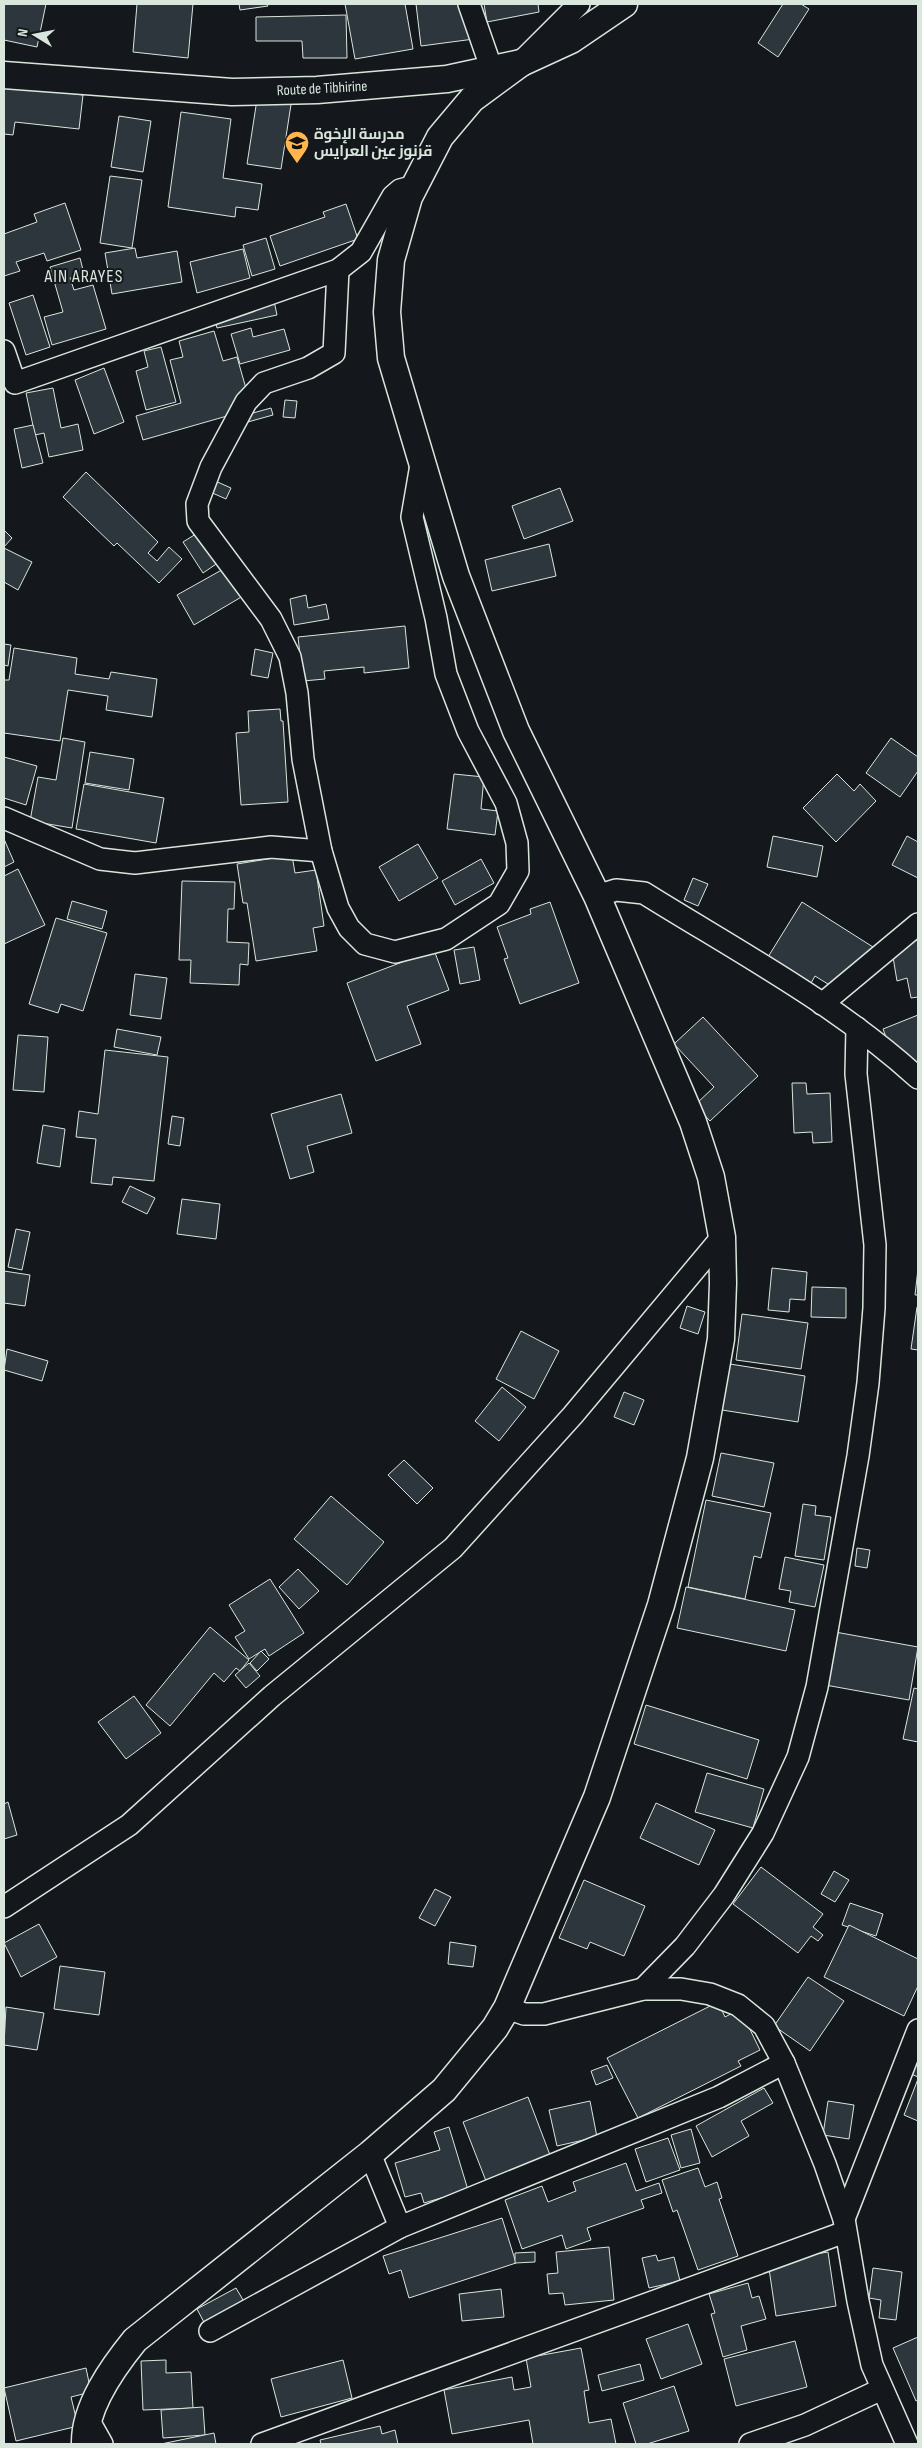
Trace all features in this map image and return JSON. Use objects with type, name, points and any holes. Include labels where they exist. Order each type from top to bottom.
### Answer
[{"type":"street","points":[[469,4],[492,70]]},
{"type":"street","points":[[102,2444],[87,2432],[106,2379],[135,2340],[370,2154],[444,2090],[495,2028],[507,2008],[598,1797],[661,1606],[700,1458],[721,1338],[722,1237],[712,1177],[693,1122],[597,896],[516,730],[456,576],[391,358],[387,312],[392,260],[409,197],[440,138],[472,99],[521,63],[579,4]]},
{"type":"street","name":"Route de Tibhirine","points":[[4,75],[232,92],[316,90],[447,79],[521,63],[571,40],[624,4]]},
{"type":"street","points":[[4,351],[15,384],[338,270],[361,252],[392,196],[400,190],[414,186]]},
{"type":"street","points":[[338,270],[334,353],[324,361],[308,368],[264,383],[246,402],[211,467],[197,504],[198,521],[271,619],[290,657],[297,693],[303,758],[321,851],[338,908],[349,928],[366,944],[395,952],[446,939],[499,904],[518,871],[517,843],[506,803],[468,731],[446,674],[436,618],[412,517],[422,458]]},
{"type":"street","points":[[4,818],[100,859],[135,863],[271,847],[321,851]]},
{"type":"street","points":[[597,896],[616,890],[644,894],[822,1004],[893,1054],[918,1078]]},
{"type":"street","points":[[822,1004],[918,924]]},
{"type":"street","points":[[644,1989],[685,1946],[724,1895],[763,1833],[798,1758],[817,1687],[859,1447],[868,1383],[874,1308],[875,1246],[856,1074],[857,1028]]},
{"type":"street","points":[[4,1907],[129,1825],[272,1696],[453,1548],[573,1414],[722,1237]]},
{"type":"street","points":[[507,2008],[524,2014],[544,2014],[644,1989],[691,1990],[710,1994],[738,2005],[764,2026],[784,2063],[825,2164],[844,2226],[872,2365],[907,2444]]},
{"type":"street","points":[[262,2444],[844,2226],[918,2030]]},
{"type":"street","points":[[210,2331],[400,2227],[719,2097],[784,2063]]},
{"type":"street","points":[[370,2154],[400,2227]]},
{"type":"street","points":[[750,2444],[805,2425],[882,2389]]},
{"type":"building","points":[[4,4],[46,4],[37,47],[4,40]]},
{"type":"building","points":[[137,4],[193,4],[188,58],[133,52]]},
{"type":"building","points":[[239,4],[267,4],[268,6],[240,10]]},
{"type":"building","points":[[345,4],[405,4],[413,49],[355,59]]},
{"type":"building","points":[[416,4],[469,4],[474,39],[421,46]]},
{"type":"building","points":[[484,4],[538,4],[539,12],[487,22]]},
{"type":"building","points":[[783,4],[801,4],[809,9],[778,57],[758,43]]},
{"type":"building","points":[[346,15],[347,58],[303,58],[302,41],[256,41],[256,17]]},
{"type":"building","points":[[4,85],[83,95],[79,129],[15,122],[13,135],[4,134]]},
{"type":"building","points":[[258,93],[292,98],[281,169],[247,164]]},
{"type":"building","points":[[181,112],[231,119],[223,178],[262,184],[258,210],[236,207],[235,217],[168,207]]},
{"type":"building","points":[[119,116],[151,121],[143,172],[111,167]]},
{"type":"building","points":[[110,176],[142,180],[132,248],[100,243]]},
{"type":"building","points":[[65,203],[81,250],[47,261],[44,253],[16,262],[20,271],[4,276],[4,234],[37,222],[34,214]]},
{"type":"building","points":[[346,204],[358,239],[280,266],[270,236],[325,217],[323,212]]},
{"type":"building","points":[[266,238],[275,269],[252,276],[243,245]]},
{"type":"building","points":[[135,248],[137,258],[177,251],[182,282],[112,294],[105,253]]},
{"type":"building","points":[[243,249],[250,278],[197,293],[190,262]]},
{"type":"building","points":[[80,258],[84,274],[70,278],[74,290],[93,285],[106,329],[52,345],[44,317],[63,312],[50,267]]},
{"type":"building","points":[[33,295],[50,347],[26,355],[9,303]]},
{"type":"building","points":[[273,296],[277,315],[217,328],[213,310]]},
{"type":"building","points":[[251,328],[253,337],[284,329],[290,350],[240,364],[231,334]]},
{"type":"building","points":[[214,331],[223,361],[237,357],[253,413],[271,408],[273,415],[237,425],[234,414],[143,440],[136,416],[181,403],[170,360],[183,357],[179,341]]},
{"type":"building","points":[[161,347],[176,402],[146,410],[136,371],[148,367],[144,351]]},
{"type":"building","points":[[104,368],[124,422],[94,434],[75,380]]},
{"type":"building","points":[[53,388],[61,428],[78,424],[83,450],[49,457],[44,433],[35,435],[26,393]]},
{"type":"building","points":[[285,400],[297,401],[295,418],[283,417]]},
{"type":"building","points":[[33,425],[43,463],[22,468],[14,429]]},
{"type":"building","points":[[86,472],[158,542],[148,553],[157,561],[169,547],[182,559],[159,583],[117,543],[114,546],[63,497]]},
{"type":"building","points":[[213,480],[231,488],[226,499],[208,491]]},
{"type":"building","points":[[560,488],[573,521],[524,539],[512,506]]},
{"type":"building","points":[[212,524],[231,554],[203,573],[183,542]]},
{"type":"building","points":[[4,530],[12,538],[4,547]]},
{"type":"building","points":[[549,544],[556,576],[492,591],[485,560]]},
{"type":"building","points":[[4,548],[32,562],[18,590],[4,582]]},
{"type":"building","points":[[227,567],[243,596],[194,625],[177,595]]},
{"type":"building","points":[[306,595],[308,608],[326,604],[329,619],[294,625],[290,599]]},
{"type":"building","points":[[405,626],[409,668],[364,673],[364,667],[324,671],[325,679],[303,681],[298,637]]},
{"type":"building","points":[[4,644],[11,645],[8,666],[4,665]]},
{"type":"building","points":[[14,648],[77,658],[75,674],[109,679],[111,672],[157,679],[152,717],[106,710],[108,696],[68,690],[60,741],[4,733],[4,680],[9,680]]},
{"type":"building","points":[[255,649],[273,653],[268,678],[251,675]]},
{"type":"building","points":[[280,709],[281,721],[283,721],[288,802],[241,805],[236,733],[249,732],[248,711]]},
{"type":"building","points":[[63,738],[85,742],[72,828],[30,821],[38,777],[56,780]]},
{"type":"building","points":[[891,738],[918,757],[918,771],[900,797],[866,773]]},
{"type":"building","points":[[90,752],[134,759],[129,790],[85,783]]},
{"type":"building","points":[[4,757],[37,766],[26,805],[4,798]]},
{"type":"building","points":[[454,774],[484,777],[481,809],[498,811],[495,835],[447,829]]},
{"type":"building","points":[[837,774],[854,791],[860,784],[876,801],[836,842],[803,808]]},
{"type":"building","points":[[84,784],[164,798],[156,843],[76,829]]},
{"type":"building","points":[[773,836],[823,846],[817,877],[767,867]]},
{"type":"building","points":[[907,836],[918,842],[918,878],[892,865]]},
{"type":"building","points":[[4,839],[14,862],[4,867]]},
{"type":"building","points":[[418,844],[438,878],[399,901],[379,867]]},
{"type":"building","points":[[292,855],[295,873],[316,870],[324,926],[313,928],[317,951],[256,961],[247,903],[243,903],[237,864]]},
{"type":"building","points":[[481,859],[494,883],[455,905],[442,881]]},
{"type":"building","points":[[18,869],[45,925],[4,944],[4,876]]},
{"type":"building","points":[[693,878],[708,884],[698,906],[684,900]]},
{"type":"building","points":[[182,881],[235,882],[234,909],[228,909],[227,942],[249,943],[248,965],[240,964],[239,985],[190,983],[191,960],[179,960]]},
{"type":"building","points":[[72,901],[107,911],[102,929],[67,919]]},
{"type":"building","points":[[550,902],[579,983],[520,1004],[504,959],[508,958],[497,927],[531,914],[530,909]]},
{"type":"building","points":[[802,902],[873,947],[844,994],[815,976],[811,983],[768,957]]},
{"type":"building","points":[[56,918],[107,933],[83,1011],[61,1004],[58,1013],[29,1004]]},
{"type":"building","points":[[918,940],[918,997],[911,998],[907,978],[897,981],[891,945]]},
{"type":"building","points":[[474,947],[480,980],[460,984],[454,950]]},
{"type":"building","points":[[434,950],[449,990],[407,1006],[421,1044],[376,1061],[347,983]]},
{"type":"building","points":[[135,974],[167,978],[161,1019],[130,1015]]},
{"type":"building","points":[[918,1015],[918,1066],[900,1074],[883,1029]]},
{"type":"building","points":[[703,1017],[758,1076],[710,1121],[695,1105],[714,1087],[674,1044]]},
{"type":"building","points":[[117,1029],[161,1037],[157,1055],[114,1047]]},
{"type":"building","points":[[18,1035],[48,1037],[44,1092],[13,1090]]},
{"type":"building","points":[[105,1050],[168,1057],[154,1181],[113,1177],[112,1185],[91,1183],[96,1139],[76,1137],[79,1111],[98,1114]]},
{"type":"building","points":[[792,1083],[806,1083],[807,1094],[830,1093],[832,1142],[813,1143],[812,1132],[794,1133]]},
{"type":"building","points":[[341,1094],[352,1133],[307,1146],[314,1172],[290,1179],[271,1114]]},
{"type":"building","points":[[172,1116],[184,1118],[180,1146],[168,1144]]},
{"type":"building","points":[[43,1125],[65,1129],[60,1167],[37,1163]]},
{"type":"building","points":[[130,1186],[155,1198],[147,1214],[122,1202]]},
{"type":"building","points":[[182,1199],[220,1204],[216,1239],[177,1234]]},
{"type":"building","points":[[16,1229],[30,1232],[22,1270],[8,1267]]},
{"type":"building","points":[[772,1268],[807,1272],[805,1300],[790,1299],[789,1312],[768,1310]]},
{"type":"building","points":[[918,1269],[918,1295],[915,1295]]},
{"type":"building","points":[[4,1271],[30,1275],[25,1306],[4,1303]]},
{"type":"building","points":[[812,1287],[846,1288],[846,1318],[811,1317]]},
{"type":"building","points":[[687,1306],[705,1312],[698,1334],[680,1328]]},
{"type":"building","points":[[918,1307],[918,1350],[911,1349]]},
{"type":"building","points":[[742,1314],[808,1323],[801,1369],[736,1360]]},
{"type":"building","points":[[521,1331],[559,1351],[534,1399],[496,1379]]},
{"type":"building","points":[[7,1349],[48,1361],[42,1381],[4,1370]]},
{"type":"building","points":[[730,1364],[805,1376],[798,1422],[722,1410]]},
{"type":"building","points":[[502,1387],[526,1407],[499,1441],[475,1421]]},
{"type":"building","points":[[624,1392],[644,1400],[634,1425],[614,1417]]},
{"type":"building","points":[[721,1453],[774,1463],[764,1507],[712,1496]]},
{"type":"building","points":[[404,1460],[433,1488],[417,1504],[388,1475]]},
{"type":"building","points":[[331,1496],[384,1542],[347,1585],[294,1539]]},
{"type":"building","points":[[706,1500],[771,1513],[761,1558],[754,1556],[745,1599],[688,1587]]},
{"type":"building","points":[[803,1504],[816,1506],[815,1515],[831,1517],[824,1560],[795,1556]]},
{"type":"building","points":[[857,1548],[870,1550],[867,1568],[855,1566]]},
{"type":"building","points":[[785,1557],[824,1565],[815,1607],[789,1602],[791,1591],[779,1589]]},
{"type":"building","points":[[298,1569],[319,1591],[299,1609],[279,1587]]},
{"type":"building","points":[[270,1579],[304,1633],[269,1656],[265,1649],[249,1659],[235,1637],[245,1631],[229,1605]]},
{"type":"building","points":[[686,1587],[795,1610],[786,1651],[677,1628]]},
{"type":"building","points":[[210,1627],[249,1660],[240,1671],[236,1668],[224,1682],[214,1673],[170,1726],[146,1705]]},
{"type":"building","points":[[824,1630],[918,1647],[909,1700],[814,1683]]},
{"type":"building","points":[[261,1651],[269,1659],[257,1671],[250,1663]]},
{"type":"building","points":[[249,1663],[260,1676],[246,1688],[235,1675]]},
{"type":"building","points":[[914,1688],[918,1689],[918,1742],[903,1739]]},
{"type":"building","points":[[134,1696],[161,1733],[126,1759],[98,1722]]},
{"type":"building","points":[[646,1705],[759,1740],[747,1779],[634,1744]]},
{"type":"building","points":[[707,1773],[764,1789],[753,1828],[695,1812]]},
{"type":"building","points":[[8,1802],[17,1835],[4,1839],[4,1804]]},
{"type":"building","points":[[656,1803],[715,1830],[699,1865],[640,1838]]},
{"type":"building","points":[[761,1867],[823,1914],[813,1927],[823,1935],[818,1941],[811,1936],[798,1953],[733,1904]]},
{"type":"building","points":[[834,1871],[849,1880],[835,1902],[821,1894]]},
{"type":"building","points":[[584,1880],[645,1906],[624,1956],[590,1942],[587,1949],[559,1938]]},
{"type":"building","points":[[435,1889],[451,1897],[435,1926],[419,1918]]},
{"type":"building","points":[[850,1903],[883,1914],[876,1936],[842,1925]]},
{"type":"building","points":[[39,1924],[57,1957],[21,1977],[4,1943]]},
{"type":"building","points":[[849,1925],[918,1959],[918,1986],[904,2016],[824,1977]]},
{"type":"building","points":[[450,1942],[476,1946],[473,1967],[448,1964]]},
{"type":"building","points":[[60,1966],[105,1972],[99,2015],[54,2009]]},
{"type":"building","points":[[808,1977],[844,2001],[810,2051],[774,2026]]},
{"type":"building","points":[[718,2002],[725,2017],[740,2009],[760,2050],[738,2061],[741,2066],[638,2118],[607,2058]]},
{"type":"building","points":[[6,2007],[44,2013],[37,2050],[4,2045]]},
{"type":"building","points":[[918,2056],[918,2077],[911,2074]]},
{"type":"building","points":[[607,2065],[613,2078],[596,2085],[591,2071]]},
{"type":"building","points":[[918,2079],[918,2121],[904,2115]]},
{"type":"building","points":[[764,2088],[773,2103],[741,2121],[749,2136],[712,2157],[696,2126]]},
{"type":"building","points":[[528,2097],[550,2155],[486,2181],[463,2122]]},
{"type":"building","points":[[590,2101],[597,2137],[557,2146],[549,2110]]},
{"type":"building","points":[[828,2101],[854,2105],[849,2139],[823,2135]]},
{"type":"building","points":[[449,2127],[468,2190],[424,2203],[421,2193],[405,2197],[395,2163],[440,2150],[434,2132]]},
{"type":"building","points":[[691,2129],[700,2163],[681,2168],[671,2135]]},
{"type":"building","points":[[668,2138],[680,2170],[646,2182],[635,2149]]},
{"type":"building","points":[[626,2163],[636,2191],[659,2183],[662,2193],[641,2200],[644,2208],[587,2228],[591,2240],[566,2249],[562,2235],[522,2249],[505,2200],[542,2186],[548,2202],[576,2191],[573,2182]]},
{"type":"building","points":[[698,2168],[705,2187],[717,2182],[722,2198],[719,2199],[738,2256],[698,2270],[677,2210],[673,2212],[662,2180]]},
{"type":"building","points":[[502,2218],[516,2263],[409,2298],[401,2270],[389,2274],[383,2256]]},
{"type":"building","points":[[609,2247],[614,2300],[565,2305],[563,2293],[549,2294],[547,2274],[558,2273],[556,2252]]},
{"type":"building","points":[[535,2252],[535,2262],[515,2263],[515,2253]]},
{"type":"building","points":[[828,2252],[836,2306],[776,2316],[768,2262]]},
{"type":"building","points":[[656,2255],[658,2261],[674,2257],[680,2281],[649,2288],[642,2258]]},
{"type":"building","points":[[873,2268],[902,2272],[896,2320],[879,2318],[881,2300],[869,2298]]},
{"type":"building","points":[[748,2283],[752,2298],[759,2296],[766,2319],[741,2326],[747,2350],[723,2357],[711,2314],[715,2313],[709,2294]]},
{"type":"building","points":[[236,2288],[246,2305],[206,2326],[197,2309]]},
{"type":"building","points":[[501,2289],[504,2317],[462,2321],[459,2294]]},
{"type":"building","points":[[688,2324],[702,2364],[661,2379],[646,2339]]},
{"type":"building","points":[[918,2337],[918,2400],[916,2401],[893,2348]]},
{"type":"building","points":[[795,2341],[807,2387],[736,2406],[724,2359]]},
{"type":"building","points":[[581,2348],[589,2390],[584,2391],[589,2423],[611,2419],[616,2444],[533,2444],[529,2420],[452,2434],[444,2390],[512,2377],[514,2390],[531,2387],[526,2358]]},
{"type":"building","points":[[166,2360],[166,2373],[191,2372],[193,2408],[143,2410],[141,2361]]},
{"type":"building","points":[[343,2360],[352,2398],[281,2417],[271,2379]]},
{"type":"building","points":[[640,2364],[644,2380],[602,2391],[598,2375]]},
{"type":"building","points":[[86,2368],[91,2392],[71,2397],[78,2426],[16,2441],[4,2388]]},
{"type":"building","points":[[674,2386],[689,2431],[647,2444],[636,2444],[623,2403]]},
{"type":"building","points":[[203,2407],[205,2435],[163,2438],[161,2410]]},
{"type":"building","points":[[380,2426],[382,2434],[395,2430],[398,2444],[321,2444],[320,2440]]},
{"type":"building","points":[[214,2433],[216,2444],[161,2444]]},
{"type":"place","name":"مدرسة الإخوة قرنوز عين العرايس","points":[[297,164]]},
{"type":"district","name":"AIN ARAYES","points":[[84,276]]}]
